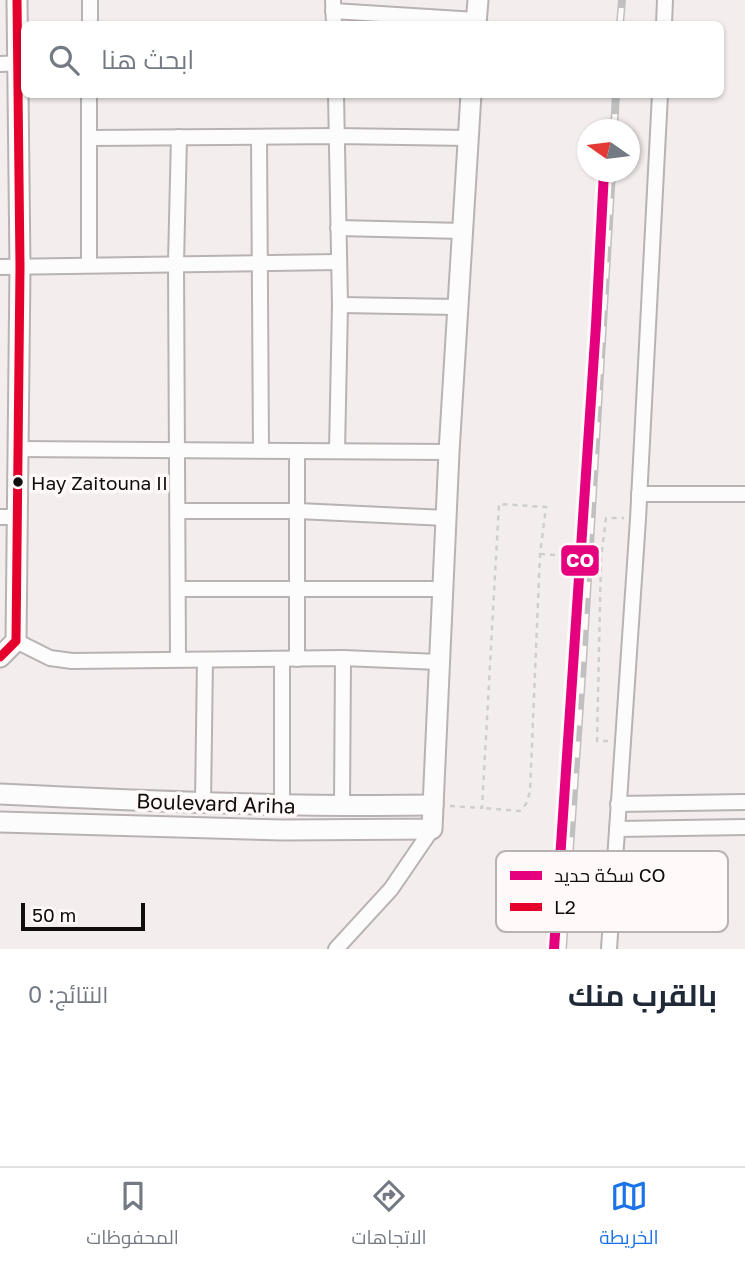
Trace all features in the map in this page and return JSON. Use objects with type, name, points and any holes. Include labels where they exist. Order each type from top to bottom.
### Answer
[{"type":"street","points":[[0,657],[16,641],[8,517],[17,449],[20,267],[14,64],[17,0]]},
{"type":"street","points":[[90,0],[90,21]]},
{"type":"street","points":[[476,21],[478,0]]},
{"type":"street","points":[[664,21],[665,0]]},
{"type":"street","points":[[333,12],[462,21]]},
{"type":"street","points":[[89,98],[89,265]]},
{"type":"street","points":[[336,98],[340,306],[337,451]]},
{"type":"street","points":[[336,949],[391,889],[432,829],[449,452],[471,98]]},
{"type":"street","points":[[616,851],[639,494],[660,98]]},
{"type":"street","points":[[178,137],[178,659]]},
{"type":"street","points":[[259,137],[261,450]]},
{"type":"street","points":[[89,138],[469,138]]},
{"type":"street","points":[[338,228],[463,231]]},
{"type":"street","points":[[0,267],[339,262]]},
{"type":"street","points":[[340,306],[458,307]]},
{"type":"street","points":[[17,449],[449,452]]},
{"type":"street","points":[[282,805],[290,659],[299,588],[297,451]]},
{"type":"street","points":[[639,494],[745,494]]},
{"type":"street","points":[[178,511],[298,511],[446,518]]},
{"type":"street","points":[[179,589],[442,590]]},
{"type":"street","points":[[16,641],[33,652],[72,661],[343,658],[439,662]]},
{"type":"street","points":[[342,806],[343,658]]},
{"type":"street","points":[[203,803],[205,660]]},
{"type":"street","name":"Boulevard Ariha","points":[[0,794],[203,803],[433,805]]},
{"type":"street","points":[[618,804],[745,802]]},
{"type":"street","name":"Boulevard Ariha","points":[[0,822],[283,830],[432,829]]},
{"type":"street","points":[[617,829],[745,827]]},
{"type":"path","points":[[433,805],[514,812],[520,811],[526,804],[530,792],[540,554],[546,507],[499,504],[482,808]]},
{"type":"path","points":[[606,518],[601,558],[597,741],[622,742]]},
{"type":"path","points":[[540,554],[601,558]]},
{"type":"railway","points":[[620,21],[622,0]]},
{"type":"railway","points":[[615,119],[616,98]]},
{"type":"railway","points":[[570,851],[611,182]]},
{"type":"railway","points":[[563,949],[564,932]]},
{"type":"rail line","name":"CO","points":[[561,851],[603,182]]},
{"type":"rail line","name":"CO","points":[[554,949],[555,932]]},
{"type":"transit line","name":"L2","points":[[0,657],[16,641],[20,267],[17,0]]},
{"type":"place","name":"Hay Zaitouna II","points":[[18,482]]}]
